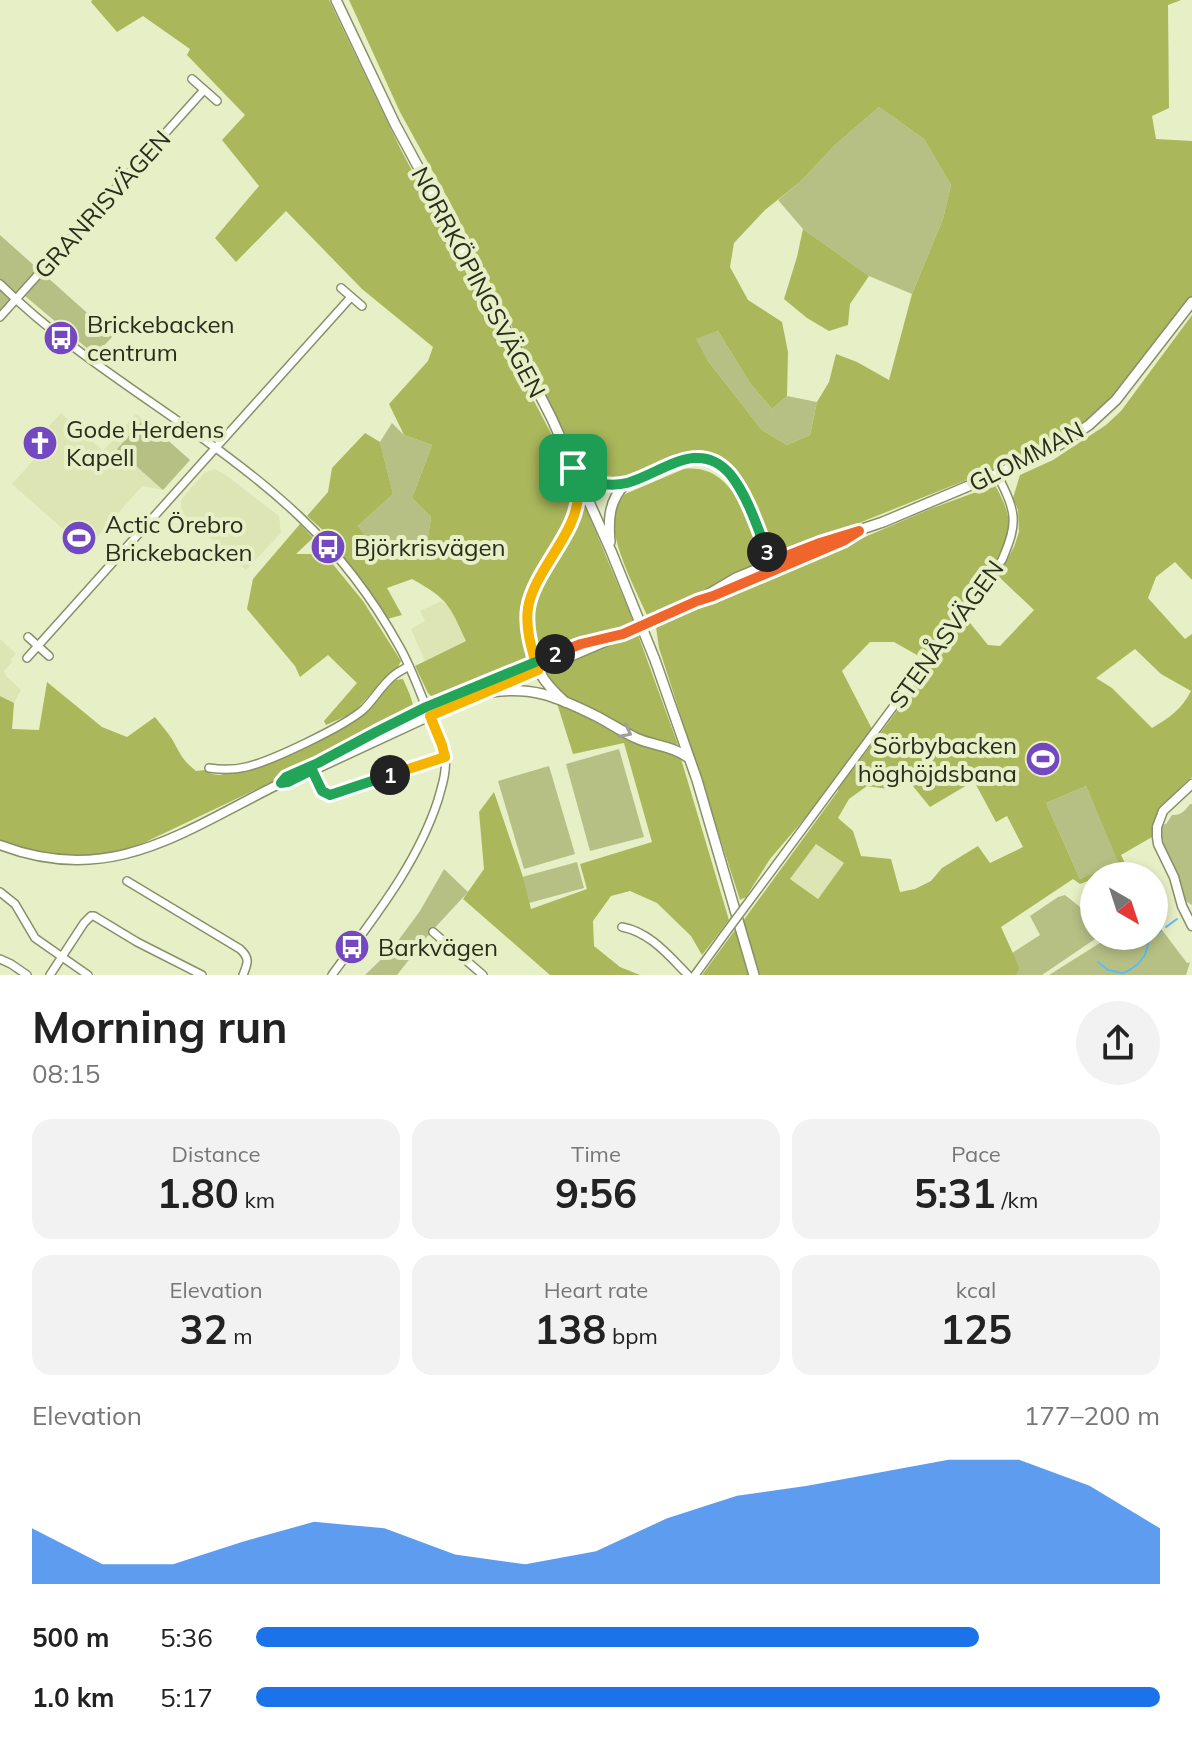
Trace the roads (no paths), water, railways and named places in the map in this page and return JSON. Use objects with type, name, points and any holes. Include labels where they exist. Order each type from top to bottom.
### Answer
[{"type":"main road","name":"NORRKÖPINGSVÄGEN","points":[[336,0],[395,124],[552,419],[611,551],[650,647],[708,812],[754,975]]},
{"type":"main road","name":"GLOMMAN","points":[[537,666],[599,645],[697,601],[725,583],[997,474],[1059,445],[1089,425],[1116,400],[1192,302]]},
{"type":"main road","points":[[578,479],[597,484],[626,483],[686,458],[708,460],[720,465],[742,495],[773,566]]},
{"type":"main road","points":[[565,702],[544,682],[537,666],[529,632],[528,610],[533,592],[573,515],[578,492],[573,468]]},
{"type":"main road","points":[[611,551],[610,511],[614,498],[626,483]]},
{"type":"main road","points":[[484,693],[527,690],[542,693],[599,717],[634,737],[674,749],[689,758]]},
{"type":"street","points":[[192,79],[217,101]]},
{"type":"street","name":"GRANRISVÄGEN","points":[[0,317],[204,90]]},
{"type":"street","points":[[0,284],[61,338],[215,448],[303,520],[366,594],[409,666],[442,745],[445,757],[442,785],[418,849],[332,975]]},
{"type":"street","points":[[341,288],[362,306]]},
{"type":"street","points":[[27,658],[351,297]]},
{"type":"street","name":"STENÅSVÄGEN","points":[[695,975],[1002,560],[1013,532],[1014,516],[1010,499],[997,474]]},
{"type":"street","points":[[28,637],[49,656]]},
{"type":"street","points":[[209,768],[230,770],[248,767],[325,732],[364,709],[391,677],[409,666]]},
{"type":"street","points":[[0,845],[22,853],[67,861],[130,854],[179,835],[428,712],[484,693],[537,666]]},
{"type":"street","points":[[281,783],[286,777],[376,732],[537,666]]},
{"type":"street","points":[[312,770],[322,791],[330,795],[445,757]]},
{"type":"street","points":[[1192,784],[1163,811],[1157,827],[1158,844],[1192,926]]},
{"type":"street","points":[[127,881],[240,949],[249,962],[243,975]]},
{"type":"street","points":[[0,892],[15,904],[35,938],[88,975]]},
{"type":"street","points":[[50,975],[91,916],[202,975]]},
{"type":"street","points":[[622,927],[634,929],[643,935],[688,975]]},
{"type":"street","points":[[433,932],[483,975]]},
{"type":"street","points":[[0,959],[27,975]]},
{"type":"waterway","points":[[1168,926],[1177,919]]},
{"type":"waterway","points":[[1098,962],[1108,970],[1122,973],[1138,964],[1146,950]]},
{"type":"place","name":"Brickebacken centrum","points":[[61,338]]},
{"type":"place","name":"Gode Herdens Kapell","points":[[40,443]]},
{"type":"place","name":"Actic Örebro Brickebacken","points":[[79,538]]},
{"type":"place","name":"Björkrisvägen","points":[[328,547]]},
{"type":"place","name":"Sörbybacken höghöjdsbana","points":[[1043,759]]},
{"type":"place","name":"Barkvägen","points":[[352,947]]}]
